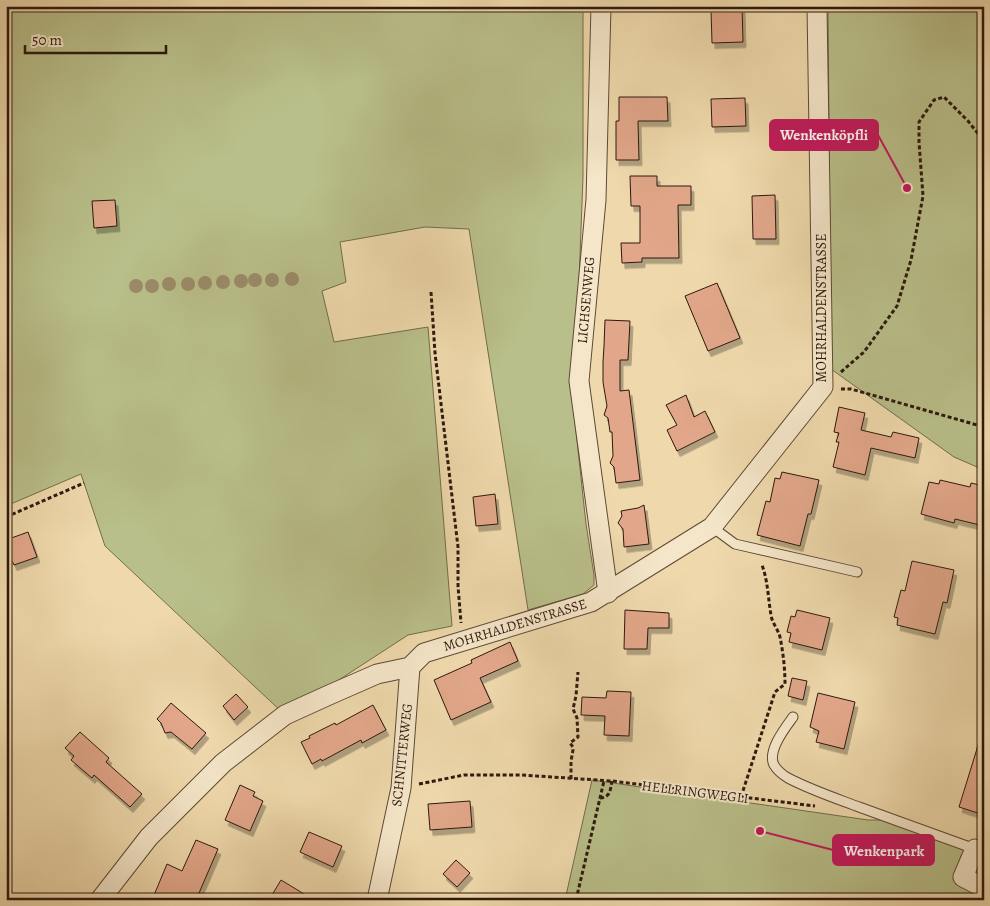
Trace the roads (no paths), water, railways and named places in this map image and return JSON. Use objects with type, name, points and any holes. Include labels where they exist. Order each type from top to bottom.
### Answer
[{"type":"street","name":"LICHSENWEG","points":[[601,6],[596,200],[579,381],[608,593]]},
{"type":"street","name":"MOHRHALDENSTRASSE","points":[[410,668],[424,653],[591,602],[712,527],[823,387],[817,6]]},
{"type":"street","name":"SCHNITTERWEG","points":[[377,900],[401,788],[410,668]]},
{"type":"street","points":[[100,900],[149,837],[224,763],[285,715],[377,674],[410,668]]},
{"type":"street","points":[[979,851],[963,877],[984,888]]},
{"type":"lane","points":[[712,527],[735,544],[857,572]]},
{"type":"lane","points":[[793,717],[775,746],[773,757],[774,764],[778,770],[787,777],[814,790],[979,851]]},
{"type":"place","name":"Wenkenköpfli","points":[[907,188]]},
{"type":"place","name":"Wenkenpark","points":[[760,831]]}]
